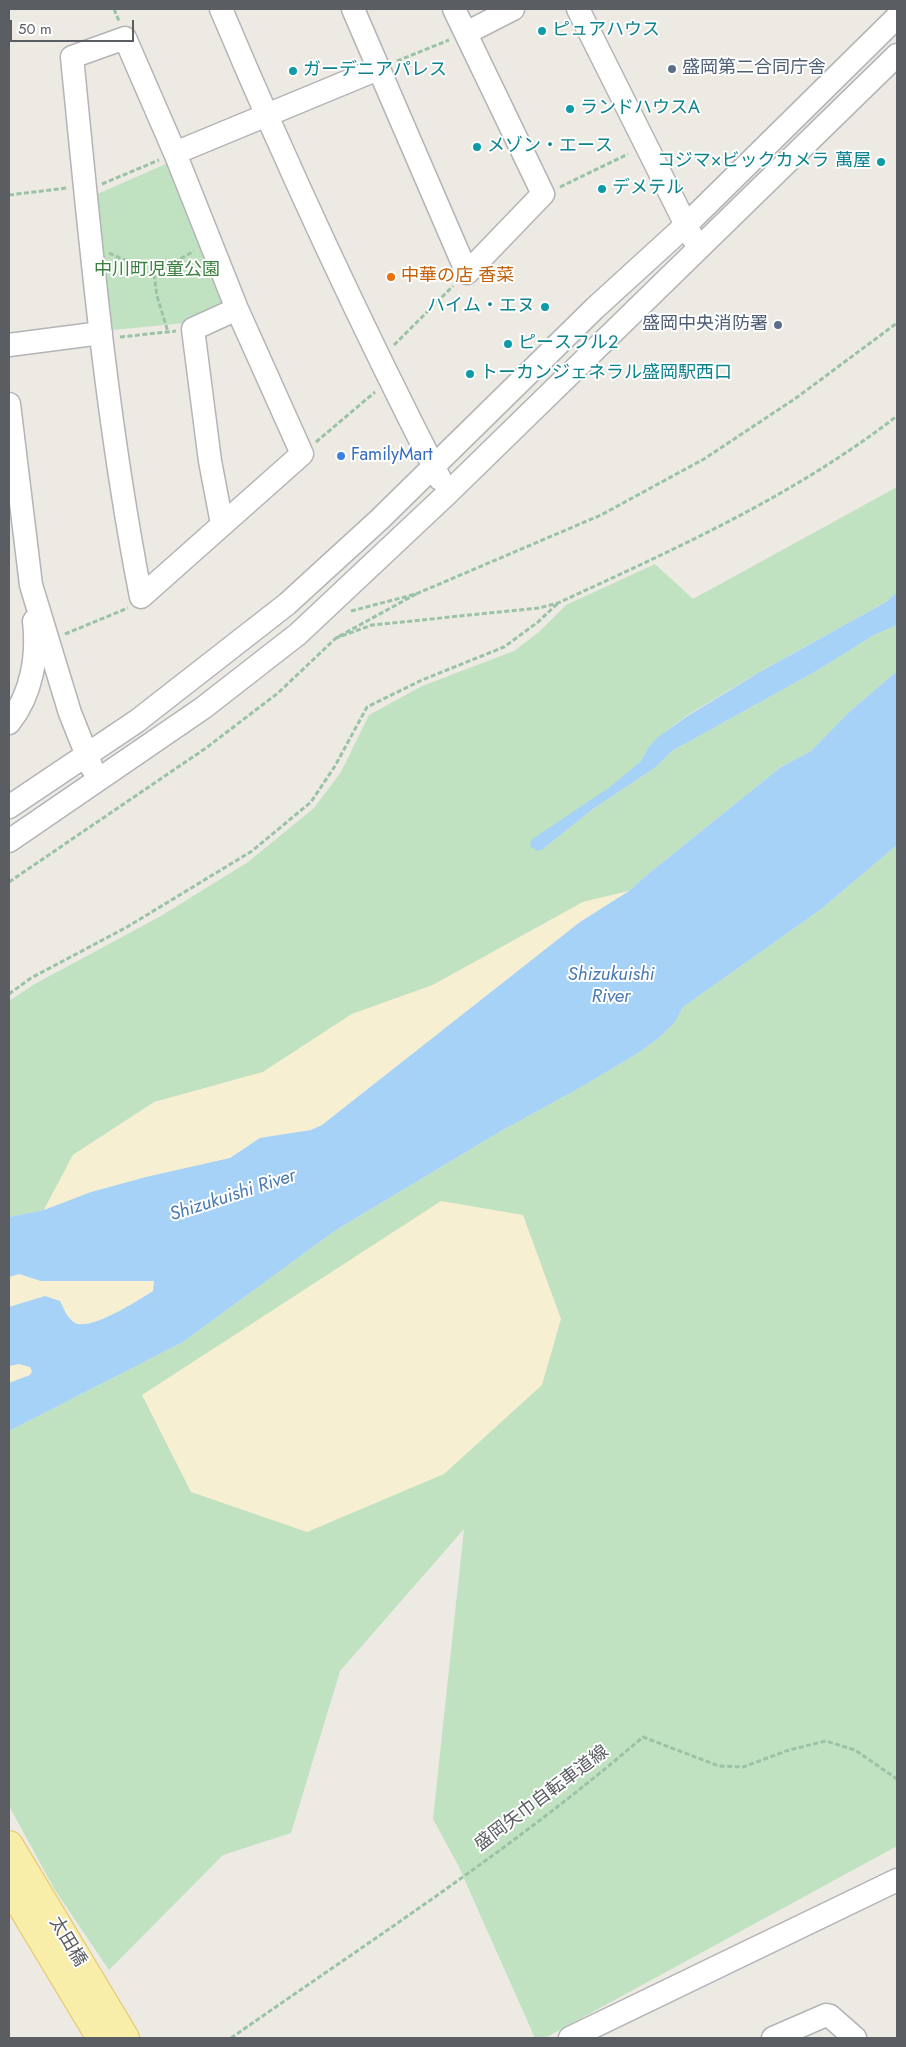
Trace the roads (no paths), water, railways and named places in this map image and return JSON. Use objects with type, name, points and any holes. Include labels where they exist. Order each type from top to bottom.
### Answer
[{"type":"main road","name":"太田橋","points":[[9,1845],[125,2038]]},
{"type":"main road","name":"太田橋","points":[[9,1886],[101,2038]]},
{"type":"street","points":[[221,9],[266,116],[385,371],[447,494]]},
{"type":"street","points":[[353,9],[467,273],[544,194],[454,9]]},
{"type":"street","points":[[466,32],[513,9]]},
{"type":"street","points":[[578,9],[698,249]]},
{"type":"street","points":[[9,807],[137,722],[288,604],[595,308],[686,226],[897,17]]},
{"type":"street","points":[[125,38],[175,153],[236,309],[302,454],[142,597],[119,474],[101,336],[72,57],[125,38]]},
{"type":"street","points":[[9,841],[203,708],[298,634],[447,494],[897,55]]},
{"type":"street","points":[[175,153],[378,69]]},
{"type":"street","points":[[222,524],[210,461],[193,329],[236,309]]},
{"type":"street","points":[[9,345],[101,336]]},
{"type":"street","points":[[9,404],[36,632],[30,683],[9,723]]},
{"type":"street","points":[[31,585],[70,713],[98,781]]},
{"type":"street","points":[[570,2038],[897,1880]]},
{"type":"street","points":[[773,2038],[826,2015],[830,2016],[855,2038]]},
{"type":"water","points":[[897,592],[897,625],[874,635],[818,670],[672,751],[656,767],[593,809],[543,849],[537,851],[530,846],[531,840],[610,787],[641,761],[648,748],[658,737],[686,717],[758,673],[886,602]]},
{"type":"water","name":"Shizukuishi River","points":[[897,671],[897,845],[820,910],[683,1007],[675,1022],[659,1038],[638,1053],[501,1131],[336,1230],[183,1342],[9,1431],[9,1383],[30,1375],[32,1371],[30,1367],[19,1364],[9,1366],[9,1307],[45,1296],[60,1301],[68,1316],[75,1323],[92,1323],[115,1313],[153,1291],[154,1281],[41,1281],[19,1274],[9,1277],[9,1217],[44,1210],[91,1192],[146,1177],[230,1158],[260,1138],[311,1130],[322,1125],[580,922],[629,891],[781,767],[811,751],[847,714]]},
{"type":"place","name":"ピュアハウス","points":[[542,31]]},
{"type":"place","name":"盛岡第二合同庁舎","points":[[672,69]]},
{"type":"place","name":"ガーデニアパレス","points":[[293,71]]},
{"type":"place","name":"ランドハウスA","points":[[570,109]]},
{"type":"place","name":"メゾン・エース","points":[[477,147]]},
{"type":"place","name":"コジマ×ビックカメラ 萬屋","points":[[881,162]]},
{"type":"place","name":"デメテル","points":[[602,189]]},
{"type":"place","name":"中華の店 香菜","points":[[391,277]]},
{"type":"place","name":"ハイム・エヌ","points":[[545,307]]},
{"type":"place","name":"盛岡中央消防署","points":[[778,325]]},
{"type":"place","name":"ピースフル２","points":[[508,344]]},
{"type":"place","name":"トーカンジェネラル盛岡駅西口","points":[[470,374]]},
{"type":"place","name":"FamilyMart","points":[[341,456]]},
{"type":"park label","name":"中川町児童公園","points":[[157,271]]}]
